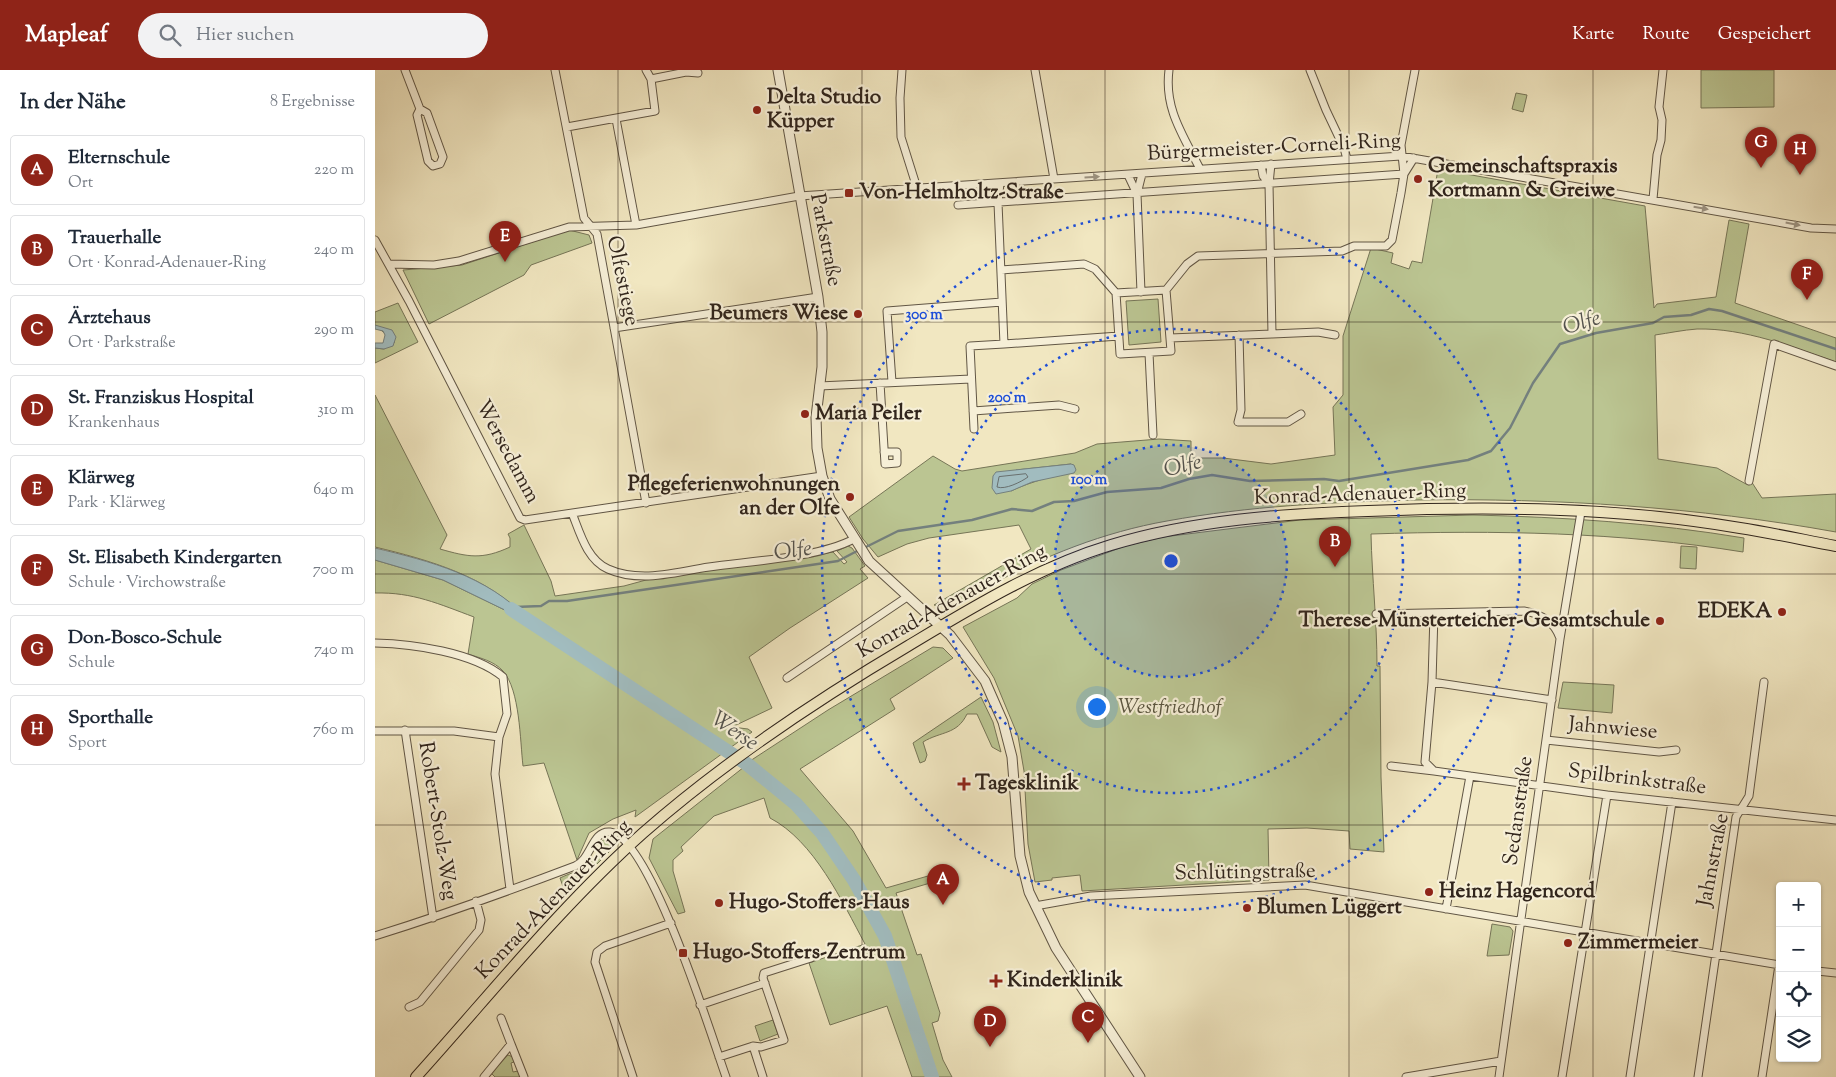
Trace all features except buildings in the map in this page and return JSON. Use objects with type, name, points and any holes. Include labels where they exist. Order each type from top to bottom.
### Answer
[{"type":"main road","name":"Konrad-Adenauer-Ring","points":[[417,1077],[563,912],[629,846],[725,767],[749,748],[847,682],[941,626],[1046,568],[1115,544],[1192,526],[1257,517],[1355,511],[1475,509],[1581,512],[1689,521],[1836,546]]},
{"type":"street","points":[[405,70],[420,109],[427,114],[443,157],[440,164],[433,166],[428,161],[417,115],[420,109]]},
{"type":"street","name":"Olfestiege","points":[[555,70],[584,218],[597,234],[647,503]]},
{"type":"street","points":[[567,126],[655,111],[651,79],[646,70]]},
{"type":"street","name":"Parkstraße","points":[[778,70],[818,298],[822,332],[815,417],[817,448],[822,476],[836,511],[858,546],[907,597],[941,626],[964,651],[985,682],[1006,730],[1015,773],[1020,856],[1035,906],[1056,948],[1140,1077]]},
{"type":"street","points":[[902,70],[900,98],[901,137],[917,188]]},
{"type":"street","points":[[1035,70],[1055,179]]},
{"type":"street","points":[[1169,70],[1167,94],[1170,106],[1200,169]]},
{"type":"street","points":[[1310,70],[1325,110],[1345,148],[1347,159]]},
{"type":"street","points":[[1001,270],[1084,264],[1095,269],[1116,293],[1120,354],[1171,351],[1166,290],[1187,264],[1198,256],[1342,251],[1354,246],[1386,246],[1392,240],[1404,174],[1401,156],[1415,70]]},
{"type":"street","points":[[1653,199],[1657,155],[1661,140],[1660,83],[1663,70]]},
{"type":"street","points":[[651,79],[686,72],[698,73]]},
{"type":"street","points":[[616,119],[636,225]]},
{"type":"street","name":"Bürgermeister-Corneli-Ring","points":[[389,264],[419,266],[459,261],[569,227],[636,225],[799,196],[1401,156],[1811,228],[1836,229]]},
{"type":"street","points":[[1404,174],[1414,158]]},
{"type":"street","points":[[1271,164],[1269,184],[1269,253],[1272,334]]},
{"type":"street","points":[[1261,165],[1263,176],[1269,184]]},
{"type":"street","points":[[1141,174],[1137,194],[1141,292]]},
{"type":"street","name":"Bürgermeister-Corneli-Ring","points":[[957,205],[1404,174]]},
{"type":"street","points":[[1129,175],[1137,194]]},
{"type":"street","points":[[999,183],[998,203],[1004,344]]},
{"type":"street","name":"Wersedamm","points":[[375,240],[519,518],[525,520],[822,476]]},
{"type":"street","points":[[1116,293],[1166,290]]},
{"type":"street","points":[[614,328],[818,298]]},
{"type":"street","points":[[892,382],[887,311],[1002,302]]},
{"type":"street","points":[[1170,338],[1318,332],[1335,336]]},
{"type":"street","points":[[1239,335],[1241,410],[1238,422],[1288,422],[1301,414]]},
{"type":"street","points":[[974,429],[970,346],[1119,336]]},
{"type":"street","points":[[1749,481],[1774,344],[1836,366]]},
{"type":"street","points":[[1149,353],[1153,435]]},
{"type":"street","points":[[819,386],[971,379]]},
{"type":"street","points":[[880,382],[884,452]]},
{"type":"street","points":[[973,411],[1059,405],[1075,409]]},
{"type":"street","name":"Sedanstraße","points":[[1499,1077],[1560,639],[1581,512]]},
{"type":"street","points":[[572,513],[587,549],[597,562],[608,569],[646,576],[858,546]]},
{"type":"street","points":[[787,678],[907,597]]},
{"type":"street","points":[[1376,614],[1513,610],[1535,613],[1553,624],[1560,639]]},
{"type":"street","points":[[1434,613],[1432,682],[1425,762],[1434,772]]},
{"type":"street","points":[[375,643],[413,646],[451,654],[491,668],[503,677],[507,714],[499,737],[495,774],[509,889]]},
{"type":"street","points":[[1432,682],[1552,700]]},
{"type":"street","name":"Jahnstraße","points":[[1698,1077],[1736,817],[1749,796],[1764,682]]},
{"type":"street","name":"Robert-Stolz-Weg","points":[[405,730],[433,918]]},
{"type":"street","points":[[375,731],[454,731],[499,737]]},
{"type":"street","name":"Jahnwiese","points":[[1546,740],[1659,752],[1676,750]]},
{"type":"street","name":"Spilbrinkstraße","points":[[1391,766],[1607,795],[1836,820]]},
{"type":"street","points":[[1446,909],[1469,776]]},
{"type":"street","points":[[1562,1077],[1607,795]]},
{"type":"street","points":[[1630,1077],[1672,802]]},
{"type":"street","points":[[375,936],[433,918],[580,864],[598,836],[604,832],[612,832],[619,835],[629,846],[644,868],[671,923],[726,1077]]},
{"type":"street","name":"Schlütingstraße","points":[[1035,906],[1091,896],[1305,885],[1651,943],[1715,956],[1776,965]]},
{"type":"street","points":[[409,1007],[420,1002],[479,930],[481,920],[476,901]]},
{"type":"street","points":[[633,1077],[595,962],[597,952],[605,946],[671,923]]},
{"type":"street","points":[[719,1058],[753,1046],[761,1047],[784,1040],[763,976],[765,972],[811,958]]},
{"type":"street","points":[[1762,1077],[1778,972]]},
{"type":"street","points":[[1821,972],[1836,974]]},
{"type":"street","points":[[700,1005],[765,983]]},
{"type":"street","points":[[501,1018],[524,1077]]},
{"type":"street","points":[[484,1077],[511,1044]]},
{"type":"street","points":[[753,1046],[763,1077]]},
{"type":"street","points":[[1406,1077],[1501,1061]]},
{"type":"green space","points":[[1701,70],[1774,70],[1774,107],[1701,108]]},
{"type":"green space","points":[[1516,93],[1527,95],[1523,112],[1512,109]]},
{"type":"green space","points":[[1438,169],[1645,206],[1654,308],[1657,304],[1716,297],[1729,220],[1749,224],[1735,303],[1836,338],[1836,362],[1768,340],[1733,332],[1697,329],[1655,335],[1658,459],[1717,468],[1746,484],[1751,481],[1762,498],[1836,494],[1836,532],[1784,523],[1679,510],[1574,503],[1416,500],[1291,506],[1167,521],[1097,538],[1031,565],[962,600],[940,606],[934,605],[1031,549],[1019,525],[929,538],[907,544],[878,557],[863,539],[849,517],[933,456],[962,471],[1075,453],[1097,444],[1159,439],[1191,441],[1191,458],[1223,458],[1271,464],[1335,455],[1333,407],[1343,395],[1343,336],[1371,248],[1393,253],[1391,263],[1409,269],[1412,261],[1422,263]],"holes":[[[1071,464],[1049,477],[1011,491],[1016,470]]]},
{"type":"green space","points":[[569,230],[589,235],[592,243],[531,265],[524,275],[429,324],[403,270],[462,265]]},
{"type":"green space","points":[[1158,299],[1161,342],[1129,345],[1126,301]]},
{"type":"green space","points":[[398,303],[418,342],[375,363],[375,348],[384,349],[395,342],[375,325],[375,312]]},
{"type":"green space","points":[[375,395],[447,535],[440,549],[475,556],[491,554],[510,547],[508,534],[524,525],[551,581],[555,596],[624,586],[646,580],[833,552],[844,564],[847,562],[837,551],[848,546],[852,548],[865,566],[860,569],[868,578],[749,657],[772,708],[732,727],[748,729],[752,732],[635,817],[636,810],[613,819],[589,833],[577,860],[544,763],[523,766],[516,703],[509,679],[503,671],[487,660],[468,654],[474,617],[437,603],[402,594],[375,593],[375,560],[443,580],[511,613],[526,618],[511,603],[494,591],[456,572],[436,564],[375,547]]},
{"type":"green space","name":"Westfriedhof","points":[[1473,515],[1541,517],[1676,528],[1744,538],[1743,552],[1697,545],[1604,536],[1464,532],[1371,534],[1377,666],[1380,666],[1384,852],[1350,849],[1349,831],[1307,828],[1268,829],[1269,880],[1082,891],[1080,875],[1035,882],[1028,844],[1024,771],[1018,736],[994,678],[963,627],[1017,598],[1032,584],[1061,570],[1125,546],[1163,537],[1300,520]]},
{"type":"green space","points":[[1681,546],[1697,547],[1696,569],[1680,568]]},
{"type":"green space","points":[[933,647],[943,648],[953,658],[890,699],[895,709],[800,769],[853,831],[886,888],[942,872],[937,881],[896,893],[917,955],[921,954],[940,1013],[938,1021],[932,1023],[943,1060],[952,1077],[935,1077],[895,953],[876,910],[847,862],[812,818],[772,779],[750,761],[828,710]]},
{"type":"green space","points":[[1563,682],[1614,685],[1612,713],[1558,708]]},
{"type":"green space","points":[[981,697],[993,722],[1001,752],[992,747],[977,714],[967,714],[958,726],[923,742],[927,755],[925,761],[920,763],[913,743]]},
{"type":"green space","points":[[744,767],[773,788],[808,822],[838,860],[863,900],[874,920],[895,974],[929,1077],[912,1077],[887,1006],[830,1025],[809,963],[865,944],[847,909],[825,874],[800,841],[786,828],[770,818],[764,798],[714,816],[681,847],[683,851],[673,860],[673,871],[685,912],[678,914],[649,858],[653,839]]},
{"type":"green space","points":[[606,837],[611,841],[610,851],[566,895],[560,878],[589,864]]},
{"type":"green space","points":[[1492,924],[1510,927],[1513,931],[1509,955],[1487,956]]},
{"type":"green space","points":[[773,1020],[778,1034],[760,1041],[755,1026]]},
{"type":"green space","points":[[508,1055],[513,1057],[514,1062],[511,1063],[513,1072],[518,1071],[521,1077],[495,1077],[491,1073]]},
{"type":"water","points":[[375,325],[392,330],[396,337],[393,346],[384,349],[375,348],[375,343],[383,343],[385,335],[383,331],[375,329]]},
{"type":"water","points":[[1074,465],[1076,470],[1074,473],[1032,482],[1011,491],[996,494],[992,488],[993,476],[996,472]]},
{"type":"water","points":[[375,548],[457,572],[494,591],[527,618],[511,613],[443,580],[375,560]]},
{"type":"waterway","name":"Olfe","points":[[864,548],[898,531],[972,520],[1012,509],[1032,511],[1054,502],[1074,501],[1107,492],[1161,488],[1189,479],[1212,475],[1250,481],[1324,479],[1339,481],[1468,460],[1491,451],[1510,428],[1533,383],[1560,344],[1596,333],[1653,323],[1664,317],[1691,315],[1709,309],[1722,311],[1836,349]]},
{"type":"waterway","name":"Olfe","points":[[515,607],[541,606],[549,601],[567,601],[838,561],[859,550]]},
{"type":"waterway","name":"Werse","points":[[511,609],[747,764],[796,804],[822,833],[854,880],[885,936],[932,1077]]},
{"type":"place","name":"Delta Studio Küpper","points":[[757,110]]},
{"type":"place","name":"Don-Bosco-Schule","points":[[1761,168]]},
{"type":"place","name":"Sporthalle","points":[[1800,175]]},
{"type":"place","name":"Gemeinschaftspraxis Kortmann & Greiwe","points":[[1418,179]]},
{"type":"place","name":"Von-Helmholtz-Straße","points":[[849,193]]},
{"type":"place","name":"Klärweg","points":[[505,262]]},
{"type":"place","name":"St. Elisabeth Kindergarten","points":[[1807,300]]},
{"type":"place","name":"Beumers Wiese","points":[[858,314]]},
{"type":"place","name":"Maria Peiler","points":[[805,414]]},
{"type":"place","name":"Pflegeferienwohnungen an der Olfe","points":[[850,497]]},
{"type":"place","name":"Trauerhalle","points":[[1335,567]]},
{"type":"place","name":"EDEKA","points":[[1782,612]]},
{"type":"place","name":"Therese-Münsterteicher-Gesamtschule","points":[[1660,621]]},
{"type":"place","name":"Tagesklinik","points":[[964,784]]},
{"type":"place","name":"Heinz Hagencord","points":[[1429,892]]},
{"type":"place","name":"Hugo-Stoffers-Haus","points":[[719,903]]},
{"type":"place","name":"Elternschule","points":[[943,905]]},
{"type":"place","name":"Blumen Lüggert","points":[[1247,908]]},
{"type":"place","name":"Zimmermeier","points":[[1568,943]]},
{"type":"place","name":"Hugo-Stoffers-Zentrum","points":[[683,953]]},
{"type":"place","name":"Kinderklinik","points":[[996,981]]},
{"type":"place","name":"Ärztehaus","points":[[1088,1043]]},
{"type":"place","name":"St. Franziskus Hospital","points":[[990,1047]]}]
